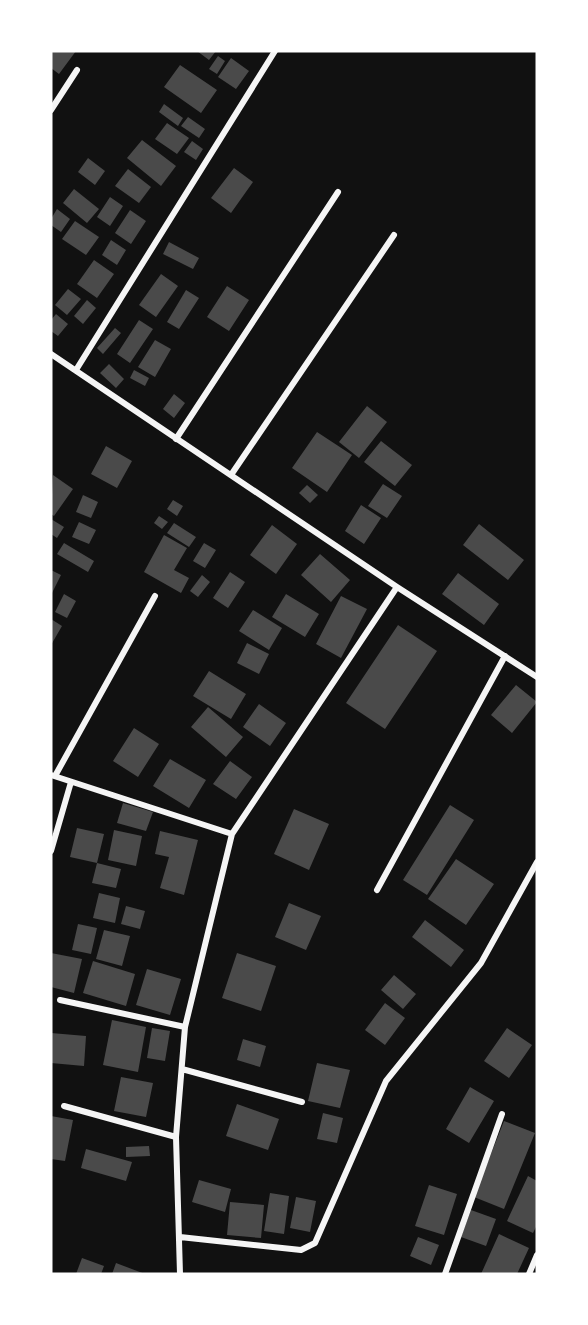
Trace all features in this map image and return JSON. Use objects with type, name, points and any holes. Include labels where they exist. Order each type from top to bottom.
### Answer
[{"type":"street","points":[[76,370],[275,51]]},
{"type":"street","points":[[51,110],[77,70]]},
{"type":"street","points":[[176,438],[338,192]]},
{"type":"street","points":[[231,475],[394,236]]},
{"type":"street","points":[[51,354],[397,587],[537,677]]},
{"type":"street","points":[[180,1274],[176,1137],[185,1026],[232,834],[397,587]]},
{"type":"street","points":[[155,596],[53,776],[232,834]]},
{"type":"street","points":[[377,890],[505,656]]},
{"type":"street","points":[[51,851],[71,782]]},
{"type":"street","points":[[180,1237],[301,1250],[315,1243],[386,1081],[481,963],[537,862]]},
{"type":"street","points":[[60,1000],[185,1026]]},
{"type":"street","points":[[182,1069],[302,1102]]},
{"type":"street","points":[[64,1106],[176,1137]]},
{"type":"street","points":[[445,1274],[502,1113]]},
{"type":"street","points":[[529,1274],[537,1256]]},
{"type":"building","points":[[51,51],[76,51],[59,74],[51,68]]},
{"type":"building","points":[[197,51],[216,51],[209,60]]},
{"type":"building","points":[[218,56],[225,61],[217,74],[209,69]]},
{"type":"building","points":[[231,58],[249,71],[236,89],[218,77]]},
{"type":"building","points":[[180,65],[217,90],[201,113],[164,87]]},
{"type":"building","points":[[164,104],[183,118],[178,126],[159,112]]},
{"type":"building","points":[[188,117],[205,129],[199,138],[181,126]]},
{"type":"building","points":[[167,123],[189,138],[177,154],[155,139]]},
{"type":"building","points":[[142,140],[176,166],[161,186],[127,158]]},
{"type":"building","points":[[192,141],[203,149],[196,160],[184,152]]},
{"type":"building","points":[[88,158],[105,171],[95,185],[78,172]]},
{"type":"building","points":[[234,168],[253,182],[231,213],[211,198]]},
{"type":"building","points":[[128,169],[151,187],[139,203],[115,186]]},
{"type":"building","points":[[74,189],[99,209],[87,223],[63,203]]},
{"type":"building","points":[[110,197],[123,206],[110,226],[97,217]]},
{"type":"building","points":[[57,209],[70,219],[61,232],[51,225],[51,219]]},
{"type":"building","points":[[130,210],[146,221],[131,244],[115,233]]},
{"type":"building","points":[[75,221],[99,237],[86,255],[62,239]]},
{"type":"building","points":[[111,240],[126,250],[117,265],[102,255]]},
{"type":"building","points":[[169,242],[199,258],[193,269],[163,254]]},
{"type":"building","points":[[94,260],[114,274],[97,298],[77,284]]},
{"type":"building","points":[[161,274],[178,286],[156,317],[139,305]]},
{"type":"building","points":[[227,286],[249,300],[229,331],[207,317]]},
{"type":"building","points":[[68,289],[81,299],[67,315],[55,305]]},
{"type":"building","points":[[186,290],[199,298],[179,329],[167,322]]},
{"type":"building","points":[[87,300],[96,308],[83,324],[74,316]]},
{"type":"building","points":[[56,314],[68,324],[58,336],[51,331],[51,320]]},
{"type":"building","points":[[139,320],[153,329],[130,363],[117,354]]},
{"type":"building","points":[[115,328],[121,333],[103,354],[97,348]]},
{"type":"building","points":[[155,340],[171,349],[155,377],[138,367]]},
{"type":"building","points":[[109,364],[124,379],[116,388],[100,373]]},
{"type":"building","points":[[134,370],[149,378],[145,386],[130,378]]},
{"type":"building","points":[[174,394],[185,403],[174,418],[163,409]]},
{"type":"building","points":[[367,406],[387,422],[359,458],[339,442]]},
{"type":"building","points":[[317,432],[352,455],[327,492],[292,468]]},
{"type":"building","points":[[381,441],[412,465],[395,486],[364,462]]},
{"type":"building","points":[[106,446],[132,461],[117,488],[91,474]]},
{"type":"building","points":[[53,475],[73,489],[54,516],[51,514]]},
{"type":"building","points":[[383,484],[402,496],[387,518],[368,506]]},
{"type":"building","points":[[307,485],[318,495],[310,503],[299,493]]},
{"type":"building","points":[[83,495],[98,502],[91,518],[76,512]]},
{"type":"building","points":[[173,500],[183,506],[177,516],[167,509]]},
{"type":"building","points":[[361,505],[381,518],[364,544],[345,531]]},
{"type":"building","points":[[159,516],[168,522],[162,529],[154,523]]},
{"type":"building","points":[[51,519],[64,527],[57,538],[51,534]]},
{"type":"building","points":[[79,522],[96,530],[89,544],[72,537]]},
{"type":"building","points":[[174,523],[196,537],[189,547],[167,533]]},
{"type":"building","points":[[479,524],[524,560],[508,580],[463,545]]},
{"type":"building","points":[[272,525],[297,544],[276,574],[250,555]]},
{"type":"building","points":[[164,535],[187,548],[174,570],[189,578],[181,593],[144,572]]},
{"type":"building","points":[[64,543],[94,561],[88,572],[57,554]]},
{"type":"building","points":[[204,543],[216,550],[205,568],[193,561]]},
{"type":"building","points":[[320,554],[350,580],[331,602],[301,575]]},
{"type":"building","points":[[51,570],[61,575],[51,595]]},
{"type":"building","points":[[230,572],[245,582],[228,608],[213,598]]},
{"type":"building","points":[[458,573],[499,604],[484,625],[442,594]]},
{"type":"building","points":[[202,575],[210,582],[198,597],[190,591]]},
{"type":"building","points":[[64,594],[76,601],[67,618],[55,612]]},
{"type":"building","points":[[286,594],[319,614],[305,637],[272,617]]},
{"type":"building","points":[[341,596],[367,609],[341,658],[316,644]]},
{"type":"building","points":[[253,610],[282,628],[269,650],[239,631]]},
{"type":"building","points":[[51,619],[62,626],[51,645]]},
{"type":"building","points":[[398,625],[437,651],[385,729],[346,703]]},
{"type":"building","points":[[247,643],[269,654],[259,674],[237,663]]},
{"type":"building","points":[[209,671],[246,694],[231,719],[193,696]]},
{"type":"building","points":[[516,685],[537,702],[512,733],[491,715]]},
{"type":"building","points":[[259,704],[286,723],[270,746],[243,727]]},
{"type":"building","points":[[208,707],[243,737],[226,757],[191,727]]},
{"type":"building","points":[[134,728],[159,744],[138,777],[113,761]]},
{"type":"building","points":[[170,759],[206,780],[189,808],[153,786]]},
{"type":"building","points":[[230,761],[252,777],[236,799],[213,784]]},
{"type":"building","points":[[123,803],[153,812],[146,831],[117,823]]},
{"type":"building","points":[[450,805],[474,820],[427,895],[403,880]]},
{"type":"building","points":[[294,809],[329,824],[309,870],[274,854]]},
{"type":"building","points":[[77,828],[104,834],[97,863],[70,857]]},
{"type":"building","points":[[114,830],[142,836],[136,866],[108,860]]},
{"type":"building","points":[[160,831],[198,840],[184,895],[160,888],[169,857],[155,854]]},
{"type":"building","points":[[456,859],[494,884],[466,925],[428,899]]},
{"type":"building","points":[[97,863],[121,869],[116,888],[92,883]]},
{"type":"building","points":[[99,893],[120,898],[115,923],[93,918]]},
{"type":"building","points":[[289,903],[321,916],[306,950],[275,937]]},
{"type":"building","points":[[126,906],[145,911],[140,929],[121,924]]},
{"type":"building","points":[[425,920],[464,950],[451,967],[412,937]]},
{"type":"building","points":[[78,924],[97,928],[91,954],[72,950]]},
{"type":"building","points":[[104,930],[130,936],[122,966],[96,959]]},
{"type":"building","points":[[51,953],[82,959],[74,993],[51,987]]},
{"type":"building","points":[[237,953],[276,966],[261,1011],[222,998]]},
{"type":"building","points":[[93,961],[135,974],[126,1006],[83,993]]},
{"type":"building","points":[[147,969],[181,979],[170,1015],[136,1005]]},
{"type":"building","points":[[394,975],[416,994],[403,1009],[381,990]]},
{"type":"building","points":[[385,1003],[405,1018],[385,1045],[365,1030]]},
{"type":"building","points":[[112,1020],[146,1027],[138,1072],[103,1065]]},
{"type":"building","points":[[152,1028],[170,1031],[165,1061],[147,1058]]},
{"type":"building","points":[[507,1028],[532,1045],[509,1078],[484,1061]]},
{"type":"building","points":[[51,1033],[86,1036],[84,1066],[51,1063]]},
{"type":"building","points":[[243,1039],[266,1046],[260,1067],[237,1060]]},
{"type":"building","points":[[317,1063],[350,1070],[340,1108],[308,1101]]},
{"type":"building","points":[[121,1077],[153,1083],[146,1117],[114,1111]]},
{"type":"building","points":[[470,1087],[494,1101],[469,1143],[446,1129]]},
{"type":"building","points":[[237,1104],[279,1119],[268,1150],[226,1136]]},
{"type":"building","points":[[323,1113],[343,1118],[337,1143],[317,1139]]},
{"type":"building","points":[[51,1116],[73,1120],[65,1161],[51,1159]]},
{"type":"building","points":[[504,1121],[535,1133],[504,1209],[474,1197]]},
{"type":"building","points":[[149,1146],[150,1156],[126,1157],[126,1147]]},
{"type":"building","points":[[86,1149],[132,1162],[126,1181],[81,1168]]},
{"type":"building","points":[[528,1176],[537,1181],[537,1225],[533,1233],[507,1221]]},
{"type":"building","points":[[199,1180],[231,1189],[225,1212],[192,1202]]},
{"type":"building","points":[[429,1185],[457,1194],[444,1235],[415,1226]]},
{"type":"building","points":[[270,1193],[289,1196],[284,1234],[264,1231]]},
{"type":"building","points":[[296,1197],[316,1201],[310,1232],[290,1228]]},
{"type":"building","points":[[230,1202],[264,1205],[261,1238],[227,1235]]},
{"type":"building","points":[[471,1210],[496,1219],[486,1246],[461,1237]]},
{"type":"building","points":[[499,1234],[529,1248],[517,1274],[481,1274]]},
{"type":"building","points":[[418,1237],[439,1245],[431,1265],[410,1256]]},
{"type":"building","points":[[82,1258],[104,1266],[101,1274],[76,1274]]},
{"type":"building","points":[[116,1263],[145,1274],[112,1274]]}]
